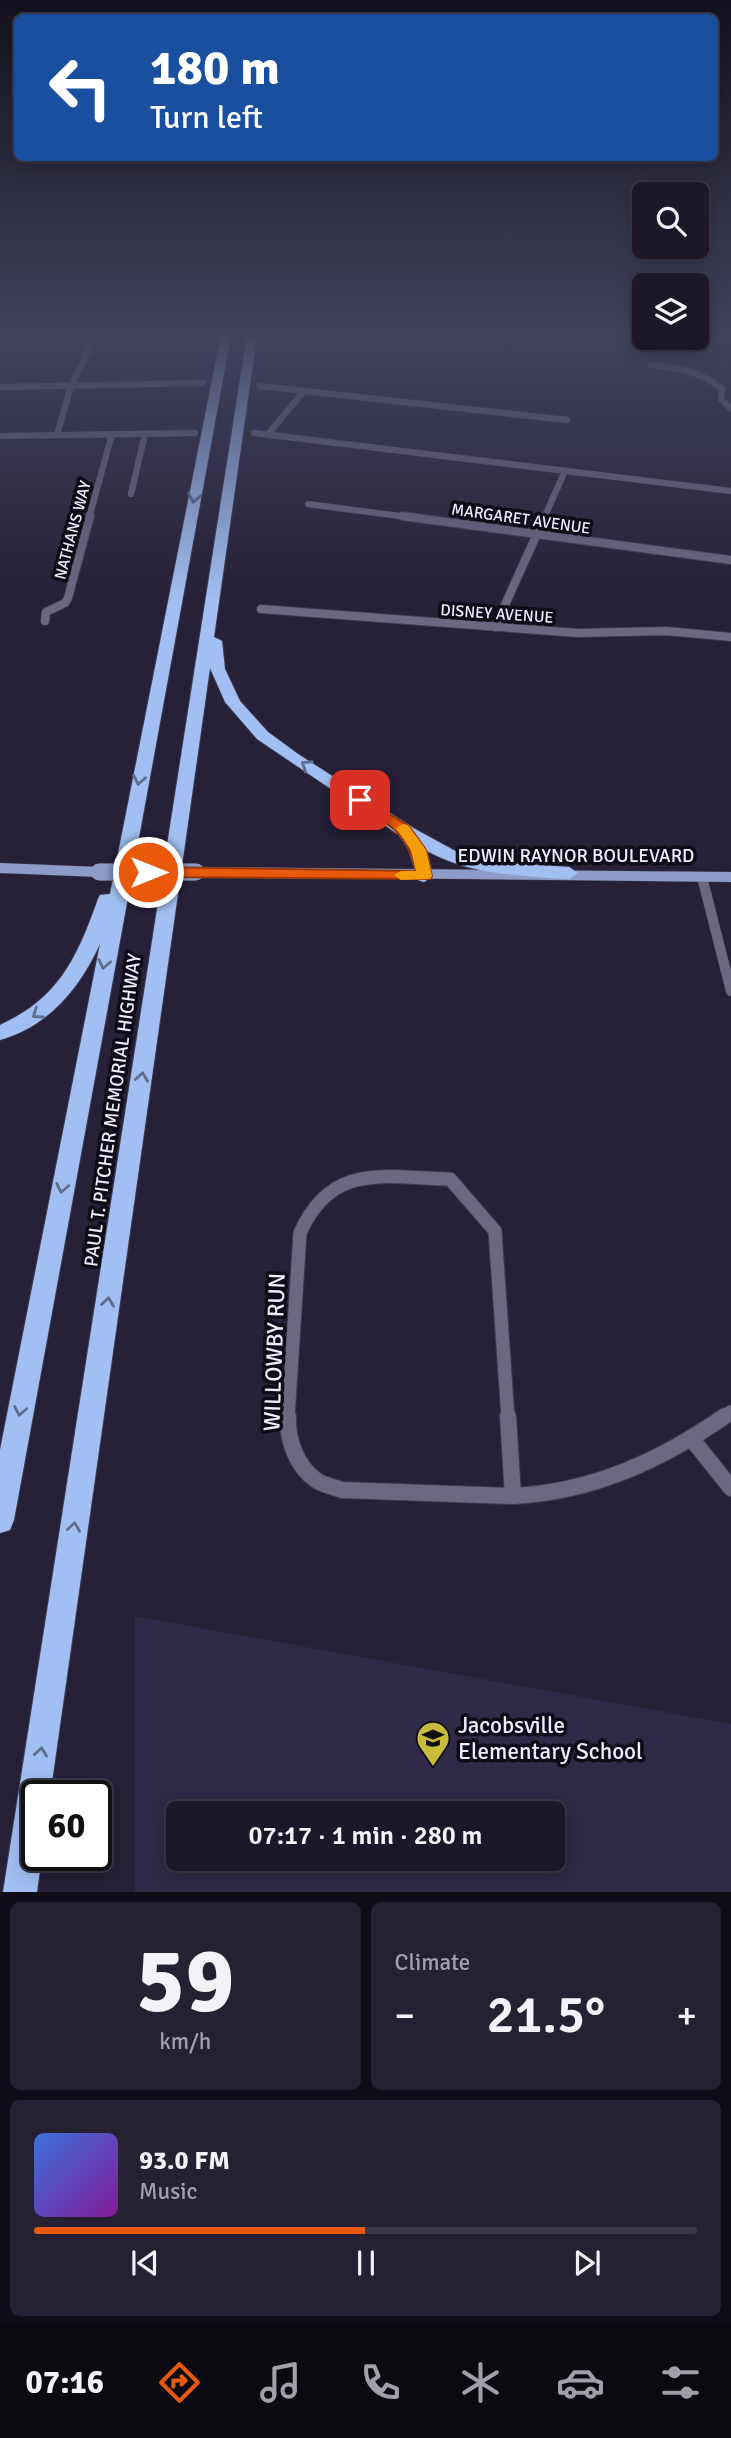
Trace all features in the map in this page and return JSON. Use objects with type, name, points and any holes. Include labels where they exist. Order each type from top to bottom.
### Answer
[{"type":"highway","name":"PAUL T. PITCHER MEMORIAL HIGHWAY","points":[[0,1520],[209,423]]},
{"type":"highway","name":"PAUL T. PITCHER MEMORIAL HIGHWAY","points":[[20,1892],[239,423]]},
{"type":"highway","points":[[227,504],[215,652],[217,669],[229,697],[252,726],[273,743],[404,829],[452,856],[469,862],[569,873]]},
{"type":"highway","points":[[0,1033],[38,1014],[71,983],[82,965],[131,825]]},
{"type":"highway","points":[[404,829],[418,850],[424,876]]},
{"type":"main road","name":"EDWIN RAYNOR BOULEVARD","points":[[0,869],[424,876],[569,873],[731,877]]},
{"type":"street","points":[[57,435],[60,423]]},
{"type":"street","points":[[268,434],[277,423]]},
{"type":"street","points":[[0,436],[195,433]]},
{"type":"street","points":[[254,433],[731,491]]},
{"type":"street","name":"NATHANS WAY","points":[[45,621],[46,612],[65,603],[68,598],[112,434]]},
{"type":"street","points":[[131,494],[145,434]]},
{"type":"street","points":[[495,627],[565,471]]},
{"type":"street","name":"MARGARET AVENUE","points":[[308,504],[731,560]]},
{"type":"street","name":"DISNEY AVENUE","points":[[261,609],[614,635],[666,631],[731,637]]},
{"type":"street","points":[[702,877],[731,991]]},
{"type":"street","name":"WILLOWBY RUN","points":[[513,1496],[495,1231],[450,1179],[350,1180],[331,1191],[303,1224],[300,1233],[288,1423],[295,1455],[316,1480],[342,1490],[513,1496],[558,1493],[632,1469],[691,1438],[731,1412]]},
{"type":"street","points":[[691,1438],[731,1488]]},
{"type":"shaded area","name":"Jacobsville Elementary School","points":[[135,1616],[731,1724],[731,1892],[135,1892]]},
{"type":"slow traffic","points":[[401,875],[424,876],[424,865],[418,850],[403,828]]},
{"type":"place","name":"Jacobsville Elementary School","points":[[433,1768]]},
{"type":"route","points":[[148,872],[424,876],[424,865],[418,850],[404,829],[360,800]]}]
